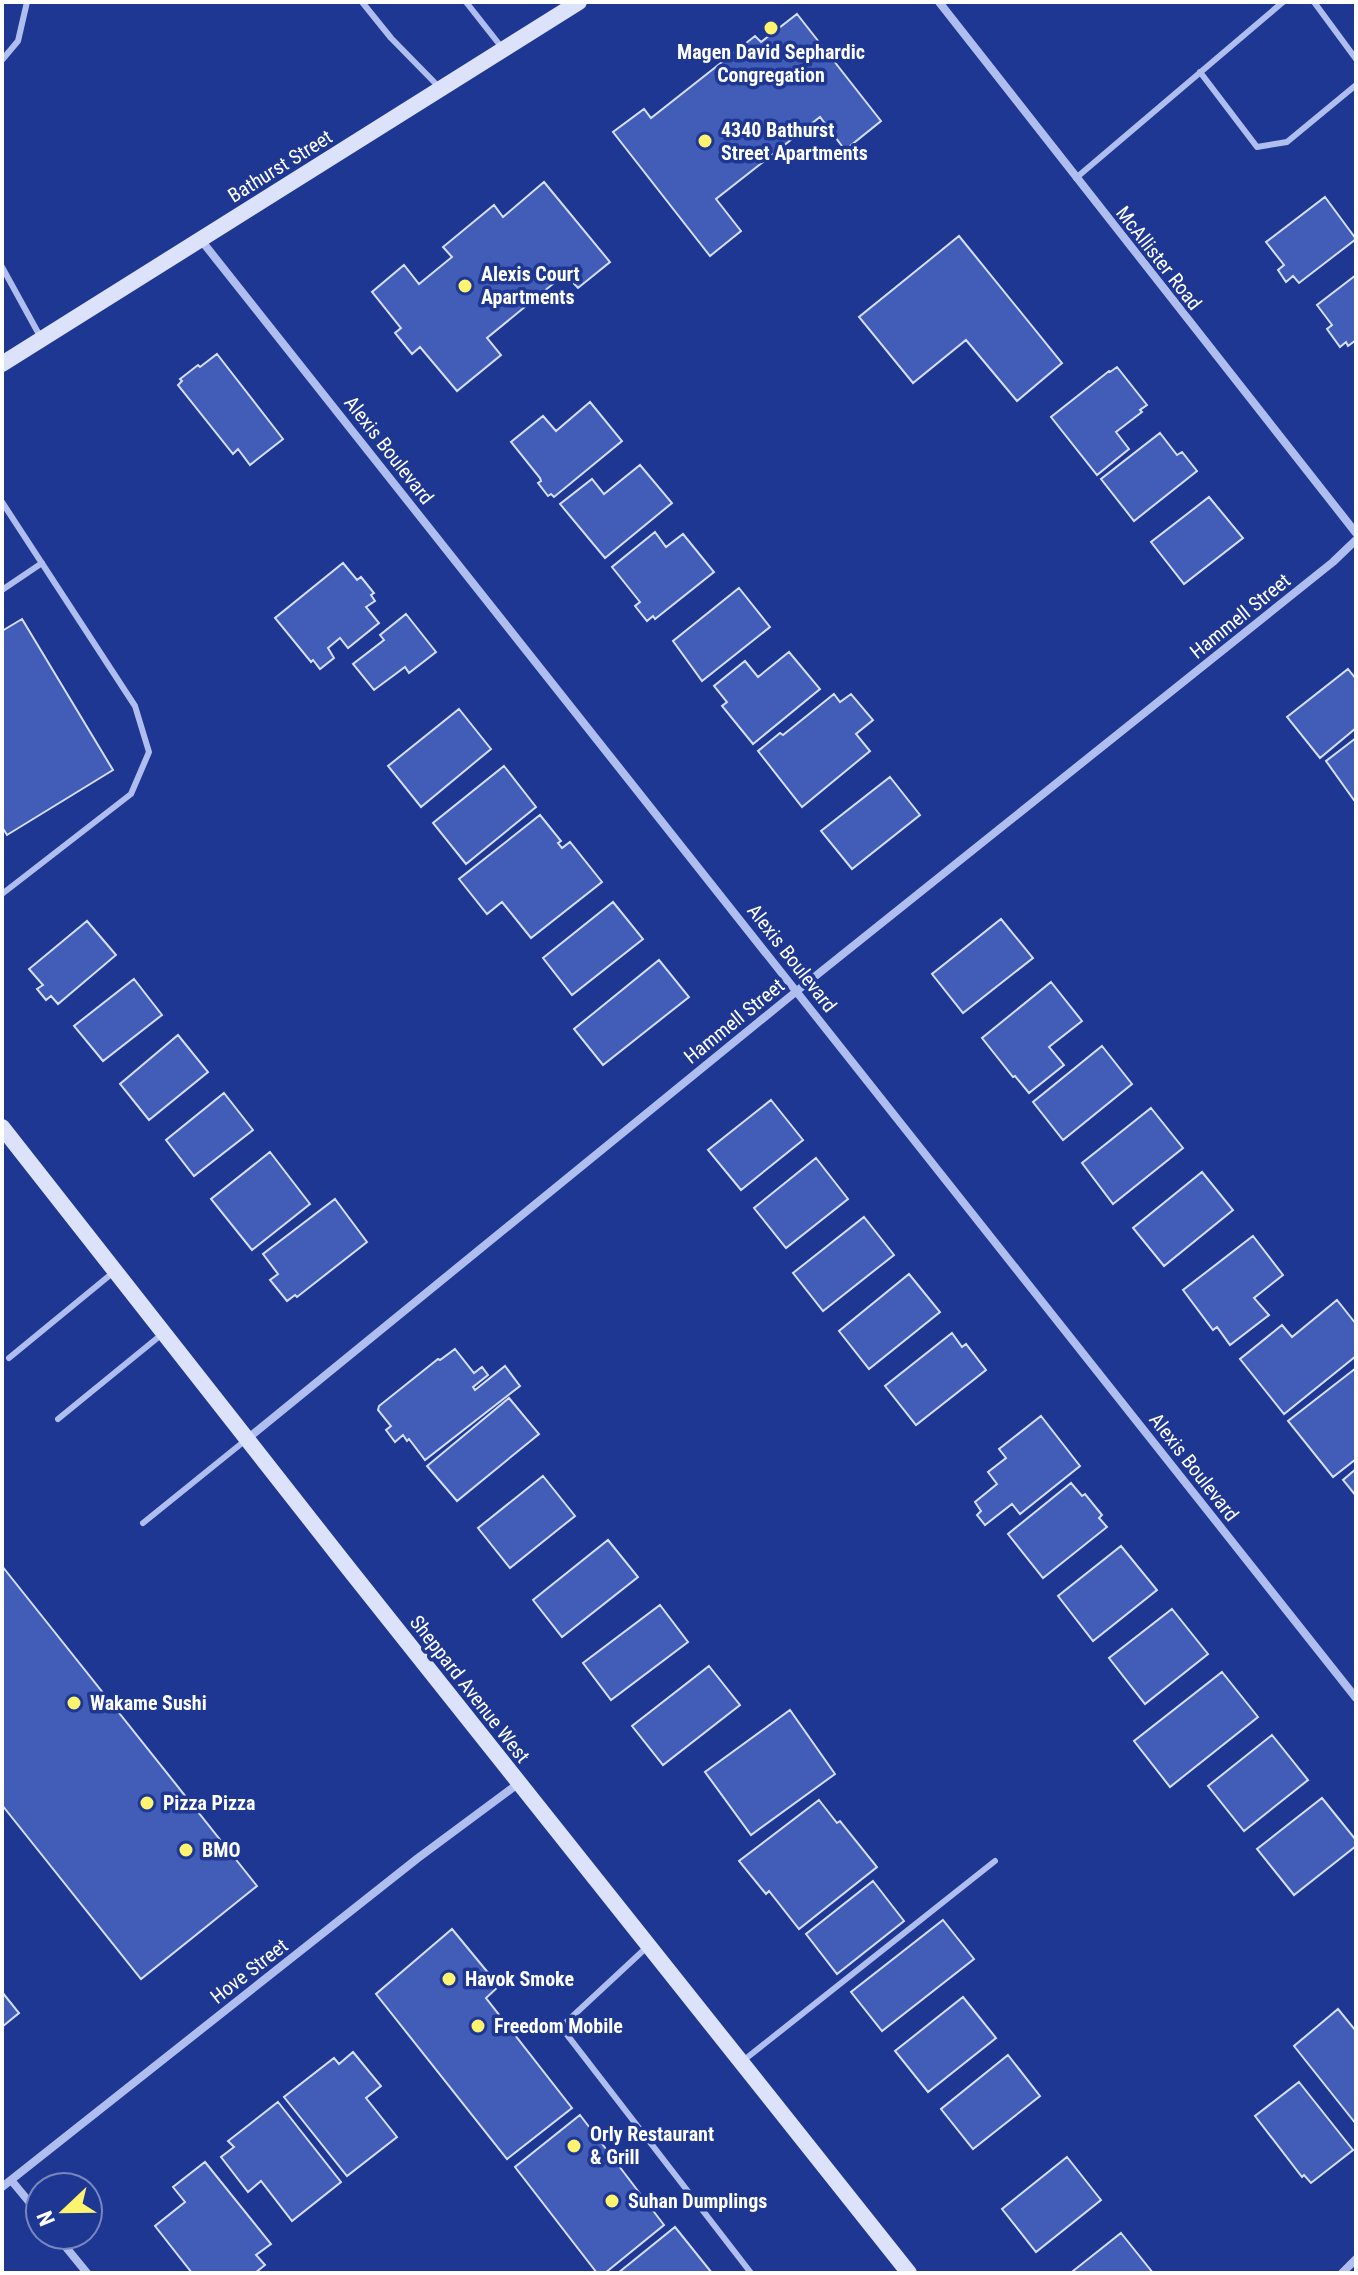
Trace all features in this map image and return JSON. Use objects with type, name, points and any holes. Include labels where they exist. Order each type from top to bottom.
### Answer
[{"type":"main road","name":"Bathurst Street","points":[[2,364],[579,2]]},
{"type":"main road","name":"Sheppard Avenue West","points":[[2,1127],[909,2273]]},
{"type":"street","name":"McAllister Road","points":[[939,2],[1356,533]]},
{"type":"street","name":"Alexis Boulevard","points":[[201,239],[1356,1698]]},
{"type":"street","name":"Hammell Street","points":[[247,1439],[1356,540]]},
{"type":"street","name":"Hove Street","points":[[2,2187],[418,1858],[519,1783]]},
{"type":"street","points":[[11,2180],[24,2196]]},
{"type":"street","points":[[69,2251],[87,2273]]},
{"type":"street","points":[[1342,2273],[1356,2259]]},
{"type":"lane","points":[[2,60],[18,41],[27,2]]},
{"type":"lane","points":[[362,2],[391,38],[442,90]]},
{"type":"lane","points":[[466,2],[503,50]]},
{"type":"lane","points":[[1076,178],[1283,2]]},
{"type":"lane","points":[[1314,2],[1356,59]]},
{"type":"lane","points":[[1200,72],[1257,147],[1287,142],[1356,85]]},
{"type":"lane","points":[[2,267],[42,339]]},
{"type":"lane","points":[[2,502],[135,706],[149,752],[131,794],[2,893]]},
{"type":"lane","points":[[2,590],[42,563]]},
{"type":"lane","points":[[9,1358],[115,1271]]},
{"type":"lane","points":[[58,1419],[163,1334]]},
{"type":"lane","points":[[143,1523],[247,1439]]},
{"type":"lane","points":[[741,2063],[995,1861]]},
{"type":"lane","points":[[648,1945],[561,2027],[751,2273]]},
{"type":"building","name":"4340 Bathurst Street Apartments","points":[[797,14],[881,121],[845,150],[820,117],[716,199],[741,231],[710,256],[613,132],[644,109],[651,118],[755,36],[761,42]]},
{"type":"building","name":"Alexis Court Apartments","points":[[544,182],[610,262],[578,288],[565,274],[487,338],[501,355],[457,391],[420,347],[412,354],[395,333],[401,328],[372,292],[404,265],[419,284],[452,257],[443,247],[494,205],[503,217]]},
{"type":"building","points":[[1325,197],[1356,239],[1299,283],[1293,276],[1286,282],[1278,270],[1284,265],[1266,242]]},
{"type":"building","points":[[959,236],[1062,363],[1017,401],[966,340],[913,383],[859,317]]},
{"type":"building","points":[[1356,275],[1356,340],[1340,347],[1327,329],[1332,325],[1317,305]]},
{"type":"building","points":[[217,354],[283,439],[250,465],[238,449],[233,454],[178,385],[182,381],[180,379]]},
{"type":"building","points":[[1117,367],[1147,405],[1116,432],[1129,449],[1097,475],[1051,417]]},
{"type":"building","points":[[590,402],[622,441],[554,497],[551,494],[548,496],[538,483],[540,478],[511,442],[543,416],[556,431]]},
{"type":"building","points":[[1160,433],[1177,455],[1182,452],[1197,471],[1134,521],[1101,479]]},
{"type":"building","points":[[640,465],[672,503],[605,558],[560,504],[592,479],[604,494]]},
{"type":"building","points":[[1209,497],[1243,538],[1184,584],[1151,542]]},
{"type":"building","points":[[655,532],[666,547],[683,534],[714,572],[655,619],[653,616],[647,621],[635,606],[640,602],[612,567]]},
{"type":"building","points":[[343,563],[357,580],[361,577],[374,593],[371,595],[375,601],[366,607],[379,623],[348,648],[340,638],[328,648],[334,658],[320,669],[275,618]]},
{"type":"building","points":[[739,588],[770,627],[702,681],[673,641]]},
{"type":"building","points":[[406,614],[436,652],[409,673],[405,667],[374,690],[353,664],[384,640],[380,635]]},
{"type":"building","points":[[22,619],[113,770],[7,835],[2,827],[2,631]]},
{"type":"building","points":[[789,652],[820,689],[753,744],[722,706],[727,702],[714,686],[745,661],[758,677]]},
{"type":"building","points":[[1348,669],[1356,679],[1356,728],[1320,758],[1287,717]]},
{"type":"building","points":[[834,694],[840,702],[851,694],[873,720],[856,734],[870,751],[802,807],[758,751]]},
{"type":"building","points":[[459,709],[491,749],[421,807],[388,766]]},
{"type":"building","points":[[1356,738],[1356,803],[1326,761]]},
{"type":"building","points":[[504,766],[536,807],[466,864],[433,823]]},
{"type":"building","points":[[890,777],[920,815],[852,869],[821,831]]},
{"type":"building","points":[[540,815],[561,841],[558,843],[562,848],[570,842],[602,882],[531,938],[502,902],[487,914],[459,879]]},
{"type":"building","points":[[613,902],[643,939],[572,995],[543,958]]},
{"type":"building","points":[[1001,919],[1033,958],[963,1013],[932,974]]},
{"type":"building","points":[[87,921],[116,955],[58,1004],[51,996],[46,1000],[37,989],[43,985],[29,969]]},
{"type":"building","points":[[659,960],[689,997],[603,1065],[574,1029]]},
{"type":"building","points":[[134,979],[162,1015],[103,1061],[74,1026]]},
{"type":"building","points":[[1051,982],[1082,1021],[1049,1047],[1064,1065],[1029,1093],[982,1038]]},
{"type":"building","points":[[178,1035],[208,1072],[149,1120],[120,1084]]},
{"type":"building","points":[[1102,1046],[1132,1084],[1063,1140],[1033,1102]]},
{"type":"building","points":[[224,1093],[253,1130],[194,1176],[166,1140]]},
{"type":"building","points":[[771,1100],[803,1140],[741,1190],[708,1150]]},
{"type":"building","points":[[1151,1108],[1183,1148],[1113,1204],[1082,1163]]},
{"type":"building","points":[[270,1152],[310,1204],[252,1250],[211,1199]]},
{"type":"building","points":[[816,1158],[848,1199],[786,1248],[754,1208]]},
{"type":"building","points":[[1202,1172],[1233,1210],[1164,1266],[1133,1228]]},
{"type":"building","points":[[335,1199],[367,1242],[297,1297],[295,1295],[287,1301],[270,1280],[278,1274],[263,1254]]},
{"type":"building","points":[[864,1217],[894,1255],[823,1311],[793,1273]]},
{"type":"building","points":[[1253,1236],[1283,1275],[1254,1298],[1269,1315],[1230,1345],[1217,1327],[1213,1330],[1183,1290]]},
{"type":"building","points":[[909,1274],[940,1312],[869,1369],[839,1331]]},
{"type":"building","points":[[1337,1300],[1356,1324],[1356,1356],[1284,1414],[1240,1359],[1282,1325],[1292,1337]]},
{"type":"building","points":[[952,1333],[962,1347],[966,1344],[986,1370],[916,1425],[885,1386]]},
{"type":"building","points":[[455,1349],[474,1373],[482,1367],[488,1375],[473,1387],[475,1390],[505,1366],[520,1386],[425,1460],[403,1435],[395,1442],[386,1430],[391,1426],[378,1410],[379,1406]]},
{"type":"building","points":[[1356,1368],[1356,1459],[1333,1477],[1288,1421]]},
{"type":"building","points":[[509,1398],[539,1434],[457,1501],[427,1466]]},
{"type":"building","points":[[1041,1416],[1080,1466],[1020,1514],[1012,1504],[985,1525],[977,1515],[981,1511],[975,1502],[997,1484],[988,1472],[1006,1458],[999,1449]]},
{"type":"building","points":[[1356,1469],[1356,1496],[1343,1480]]},
{"type":"building","points":[[543,1476],[575,1516],[510,1568],[478,1528]]},
{"type":"building","points":[[1071,1483],[1082,1496],[1085,1494],[1102,1515],[1099,1518],[1107,1527],[1043,1578],[1008,1534]]},
{"type":"building","points":[[608,1540],[638,1577],[562,1637],[533,1600]]},
{"type":"building","points":[[1121,1546],[1157,1590],[1093,1641],[1058,1596]]},
{"type":"building","points":[[2,1566],[257,1886],[141,1979],[2,1805]]},
{"type":"building","points":[[660,1605],[688,1642],[611,1700],[583,1663]]},
{"type":"building","points":[[1172,1609],[1208,1654],[1145,1704],[1109,1658]]},
{"type":"building","points":[[709,1666],[740,1705],[663,1765],[632,1726]]},
{"type":"building","points":[[1222,1672],[1258,1717],[1170,1787],[1134,1741]]},
{"type":"building","points":[[790,1710],[835,1774],[751,1835],[705,1772]]},
{"type":"building","points":[[1272,1735],[1308,1780],[1244,1831],[1208,1786]]},
{"type":"building","points":[[1322,1798],[1356,1840],[1356,1846],[1294,1895],[1257,1849]]},
{"type":"building","points":[[819,1800],[877,1867],[799,1929],[769,1891],[766,1894],[739,1861]]},
{"type":"building","points":[[873,1881],[904,1921],[837,1974],[806,1934]]},
{"type":"building","points":[[943,1920],[974,1959],[882,2031],[851,1992]]},
{"type":"building","points":[[452,1929],[499,1986],[486,1998],[572,2108],[507,2159],[376,1994]]},
{"type":"building","points":[[2,1992],[19,2013],[2,2027]]},
{"type":"building","points":[[963,1997],[996,2038],[928,2092],[895,2051]]},
{"type":"building","points":[[1338,2009],[1356,2031],[1356,2124],[1294,2046]]},
{"type":"building","points":[[353,2052],[381,2086],[366,2098],[397,2137],[347,2176],[284,2097],[334,2058],[339,2064]]},
{"type":"building","points":[[1008,2055],[1040,2096],[973,2149],[941,2109]]},
{"type":"building","points":[[1299,2082],[1353,2150],[1311,2183],[1304,2175],[1302,2177],[1255,2116]]},
{"type":"building","points":[[278,2102],[341,2182],[292,2221],[261,2181],[248,2192],[221,2157],[234,2147],[228,2141]]},
{"type":"building","points":[[580,2115],[664,2225],[605,2273],[597,2273],[515,2167]]},
{"type":"building","points":[[1067,2157],[1101,2200],[1036,2252],[1002,2209]]},
{"type":"building","points":[[205,2162],[271,2244],[256,2255],[265,2265],[255,2273],[192,2273],[155,2226],[185,2202],[173,2187]]},
{"type":"building","points":[[675,2227],[712,2273],[618,2273]]},
{"type":"building","points":[[1121,2233],[1153,2273],[1073,2271]]},
{"type":"place","name":"Magen David Sephardic Congregation","points":[[771,28]]},
{"type":"place","name":"4340 Bathurst Street Apartments","points":[[705,141]]},
{"type":"place","name":"Alexis Court Apartments","points":[[465,286]]},
{"type":"place","name":"Wakame Sushi","points":[[74,1703]]},
{"type":"place","name":"Pizza Pizza","points":[[147,1803]]},
{"type":"place","name":"BMO","points":[[186,1850]]},
{"type":"place","name":"Havok Smoke","points":[[449,1979]]},
{"type":"place","name":"Freedom Mobile","points":[[478,2026]]},
{"type":"place","name":"Orly Restaurant & Grill","points":[[574,2146]]},
{"type":"place","name":"Suhan Dumplings","points":[[612,2201]]}]
